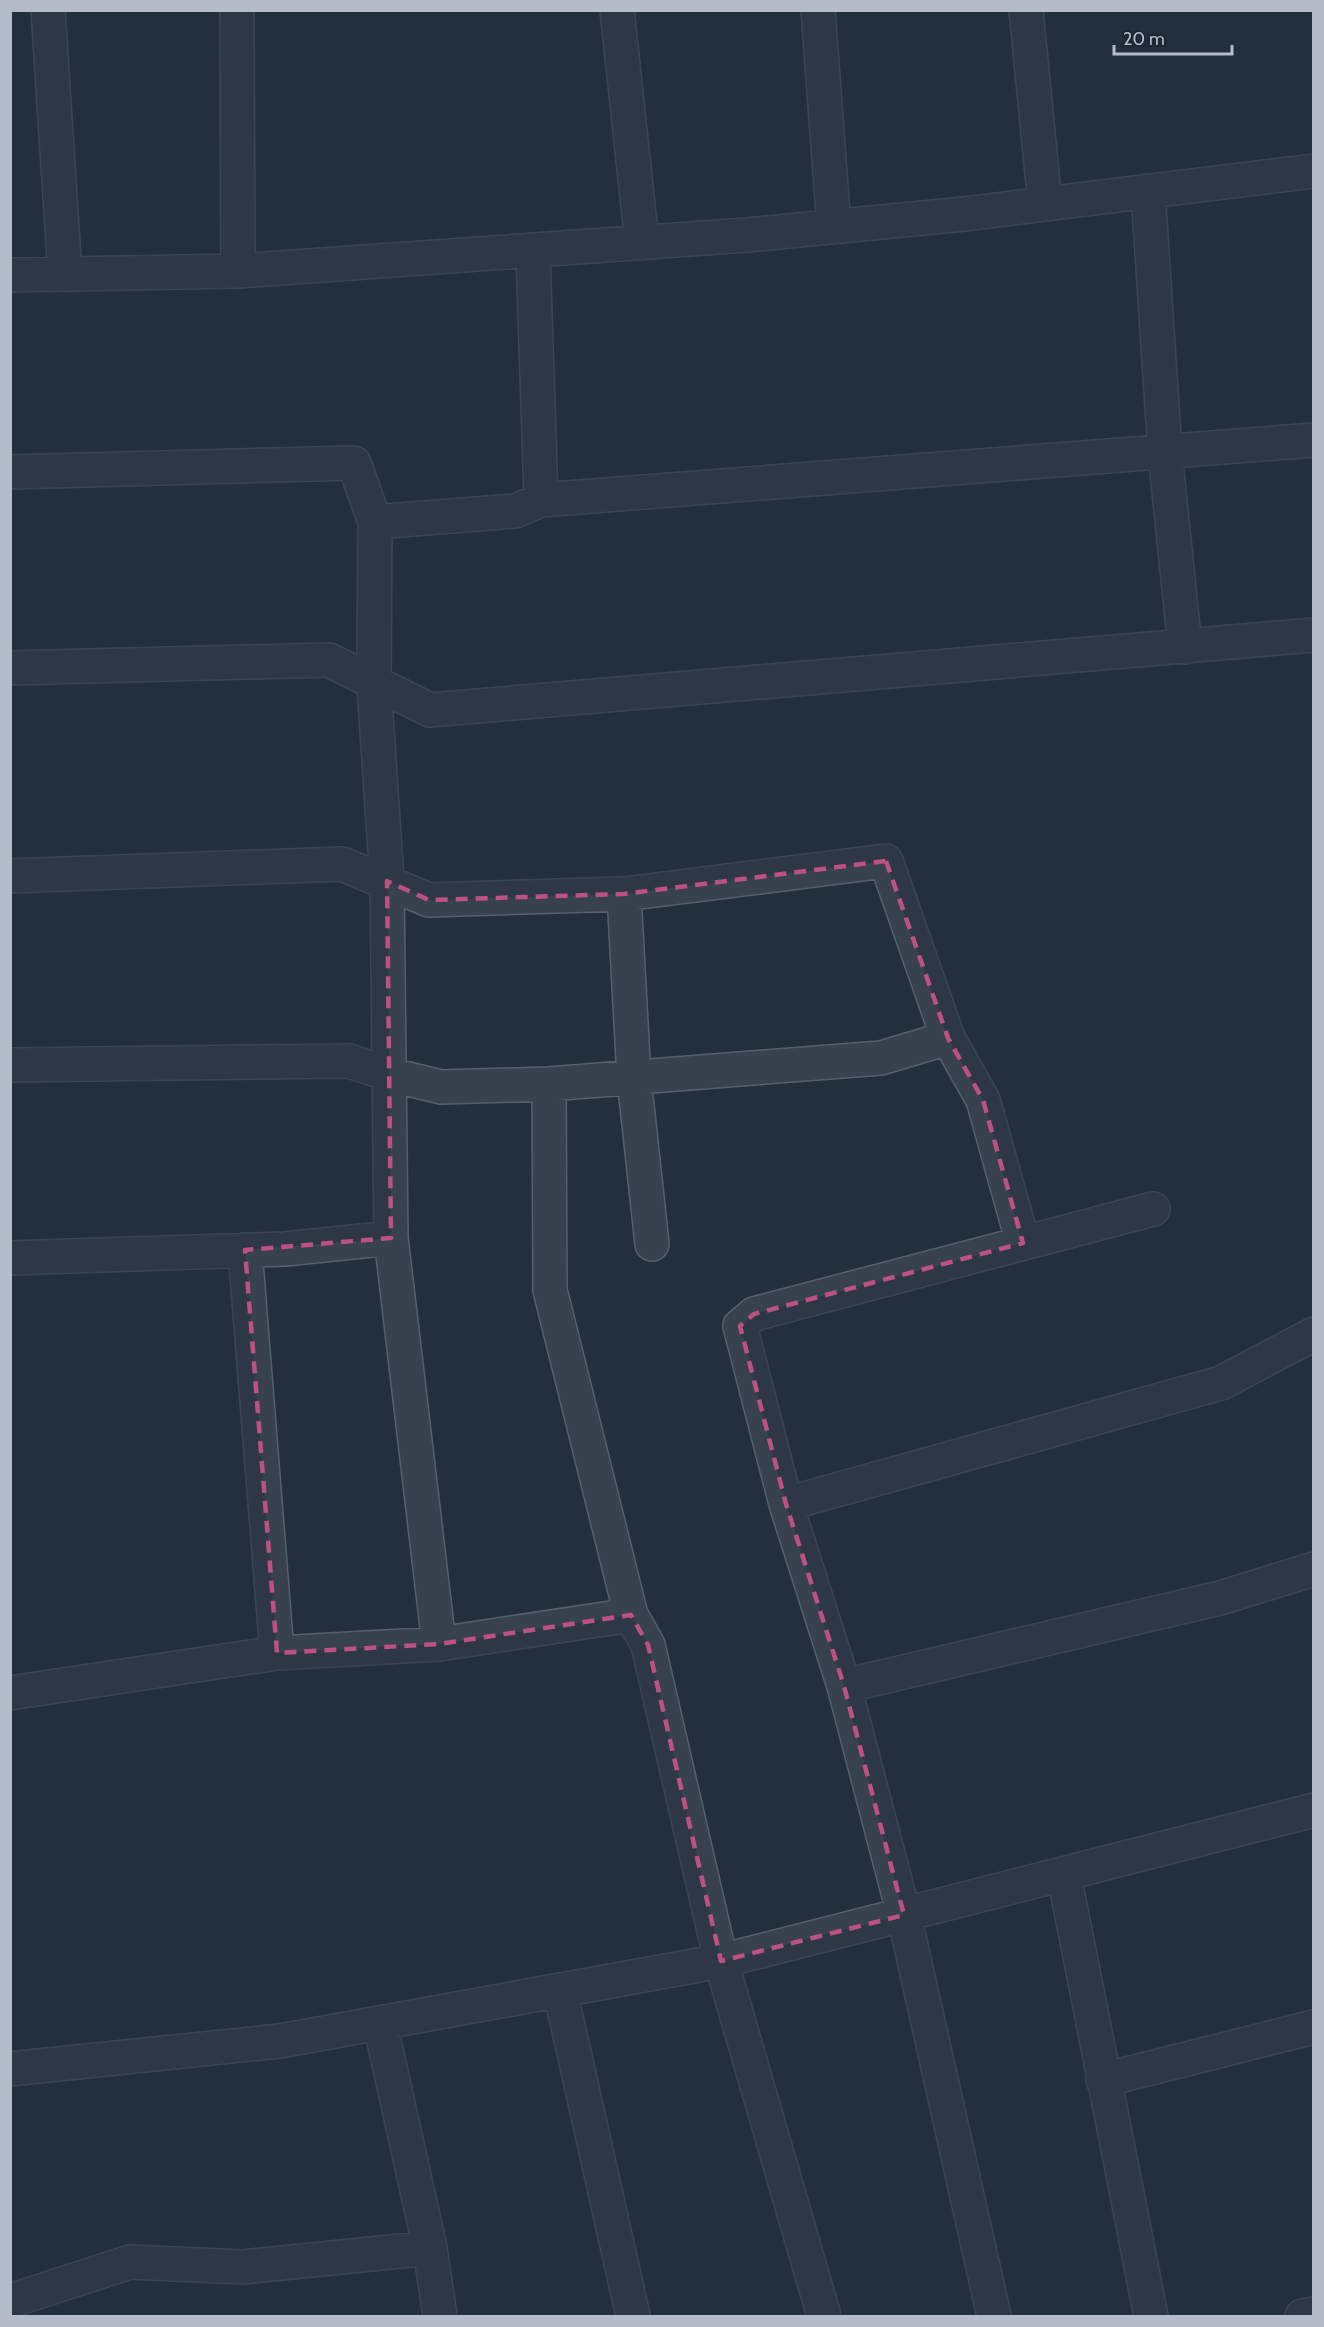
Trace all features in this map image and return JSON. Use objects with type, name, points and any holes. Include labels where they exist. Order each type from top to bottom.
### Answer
[{"type":"street","points":[[48,10],[65,274]]},
{"type":"street","points":[[237,10],[238,271]]},
{"type":"street","points":[[616,10],[642,243]]},
{"type":"street","points":[[818,10],[834,227]]},
{"type":"street","points":[[1026,10],[1045,204]]},
{"type":"street","points":[[10,275],[238,271],[642,243],[834,227],[1314,171]]},
{"type":"street","points":[[1148,191],[1165,453],[1185,647]]},
{"type":"street","points":[[533,251],[541,500]]},
{"type":"street","points":[[375,522],[514,511],[541,500],[1314,440]]},
{"type":"street","points":[[10,472],[354,463],[375,522],[374,684],[387,881],[391,1238],[439,1644]]},
{"type":"street","points":[[10,669],[329,660],[430,710],[1314,635]]},
{"type":"street","points":[[10,876],[342,864],[429,900],[624,894],[886,861],[948,1038],[983,1100],[1023,1243]]},
{"type":"street","points":[[624,894],[634,1078],[652,1244]]},
{"type":"street","points":[[10,1065],[349,1060],[388,1074],[441,1087],[549,1084],[881,1058],[948,1038]]},
{"type":"street","points":[[549,1084],[550,1290],[631,1615],[648,1645],[721,1961],[824,2316]]},
{"type":"street","points":[[994,2316],[904,1915],[844,1686],[786,1504],[740,1326],[754,1314],[1153,1209]]},
{"type":"street","points":[[10,1258],[245,1250],[391,1238]]},
{"type":"street","points":[[245,1250],[277,1653]]},
{"type":"street","points":[[786,1504],[1221,1383],[1314,1334]]},
{"type":"street","points":[[844,1686],[1220,1598],[1314,1569]]},
{"type":"street","points":[[10,1694],[277,1653],[439,1644],[631,1615]]},
{"type":"street","points":[[10,2069],[280,2041],[721,1961],[1314,1810]]},
{"type":"street","points":[[1064,1875],[1151,2316]]},
{"type":"street","points":[[560,1990],[633,2316]]},
{"type":"street","points":[[380,2023],[430,2248],[440,2316]]},
{"type":"street","points":[[1103,2080],[1314,2027]]},
{"type":"street","points":[[10,2301],[130,2262],[242,2267],[430,2248]]},
{"type":"street","points":[[1302,2316],[1314,2314]]},
{"type":"highlighted area","points":[[886,861],[948,1038],[983,1100],[1023,1243],[754,1314],[740,1326],[786,1504],[844,1686],[904,1915],[721,1961],[648,1645],[631,1615],[439,1644],[277,1653],[245,1250],[391,1238],[387,881],[429,900],[624,894]]}]
